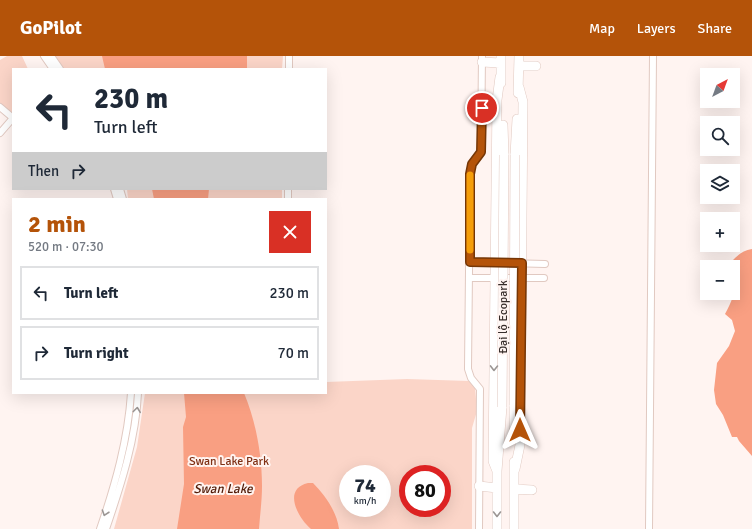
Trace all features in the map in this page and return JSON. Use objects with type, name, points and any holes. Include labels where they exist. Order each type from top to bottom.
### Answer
[{"type":"highway","name":"Đại lộ Ecopark","points":[[514,529],[515,155],[519,56]]},
{"type":"highway","points":[[482,59],[500,59]]},
{"type":"highway","name":"Đại lộ Ecopark","points":[[497,529],[497,471],[502,408],[504,155],[500,59]]},
{"type":"highway","points":[[519,66],[536,66]]},
{"type":"highway","points":[[497,471],[493,461],[497,100],[500,77]]},
{"type":"highway","points":[[515,469],[520,445],[522,263],[523,102],[518,87]]},
{"type":"highway","points":[[479,486],[497,488]]},
{"type":"highway","points":[[514,489],[532,490]]},
{"type":"street","points":[[44,56],[52,68]]},
{"type":"street","points":[[51,56],[59,68]]},
{"type":"street","points":[[290,56],[290,68]]},
{"type":"street","points":[[649,529],[653,56]]},
{"type":"street","points":[[479,529],[480,389],[472,378],[468,369],[470,174],[472,164],[481,152],[482,59]]},
{"type":"street","points":[[0,107],[12,117]]},
{"type":"street","points":[[0,133],[12,119]]},
{"type":"street","points":[[470,262],[545,264]]},
{"type":"street","points":[[470,278],[544,278]]},
{"type":"street","points":[[100,529],[121,471],[132,394]]},
{"type":"street","points":[[106,529],[137,410],[138,394]]},
{"type":"green space","points":[[7,56],[22,56],[28,68],[12,68],[12,113],[0,104],[0,60]]},
{"type":"green space","points":[[54,56],[283,56],[282,68],[63,68]]},
{"type":"green space","points":[[127,190],[282,190],[282,198],[128,198]]},
{"type":"green space","name":"Swan Lake Park","points":[[407,379],[469,381],[475,387],[477,411],[472,428],[472,529],[114,529],[137,447],[145,394],[327,394],[327,382]]},
{"type":"water","points":[[102,56],[247,56],[247,68],[105,68]]},
{"type":"water","points":[[152,190],[209,190],[208,198],[154,198]]},
{"type":"water","points":[[752,249],[752,456],[737,437],[732,437],[723,415],[716,404],[714,390],[717,363],[729,346],[735,331],[732,320],[725,314],[731,300],[740,300],[740,260],[733,260],[743,252]]},
{"type":"water","name":"Swan Lake","points":[[184,394],[244,394],[252,415],[258,439],[261,462],[262,491],[259,529],[177,529],[184,484],[183,427],[186,417]]},
{"type":"water","points":[[313,483],[326,498],[336,516],[339,529],[311,529],[301,518],[297,511],[294,497],[300,486]]},
{"type":"slow traffic","points":[[470,175],[470,250]]},
{"type":"route","points":[[482,108],[481,152],[472,164],[470,174],[470,262],[522,263],[520,430]]}]
